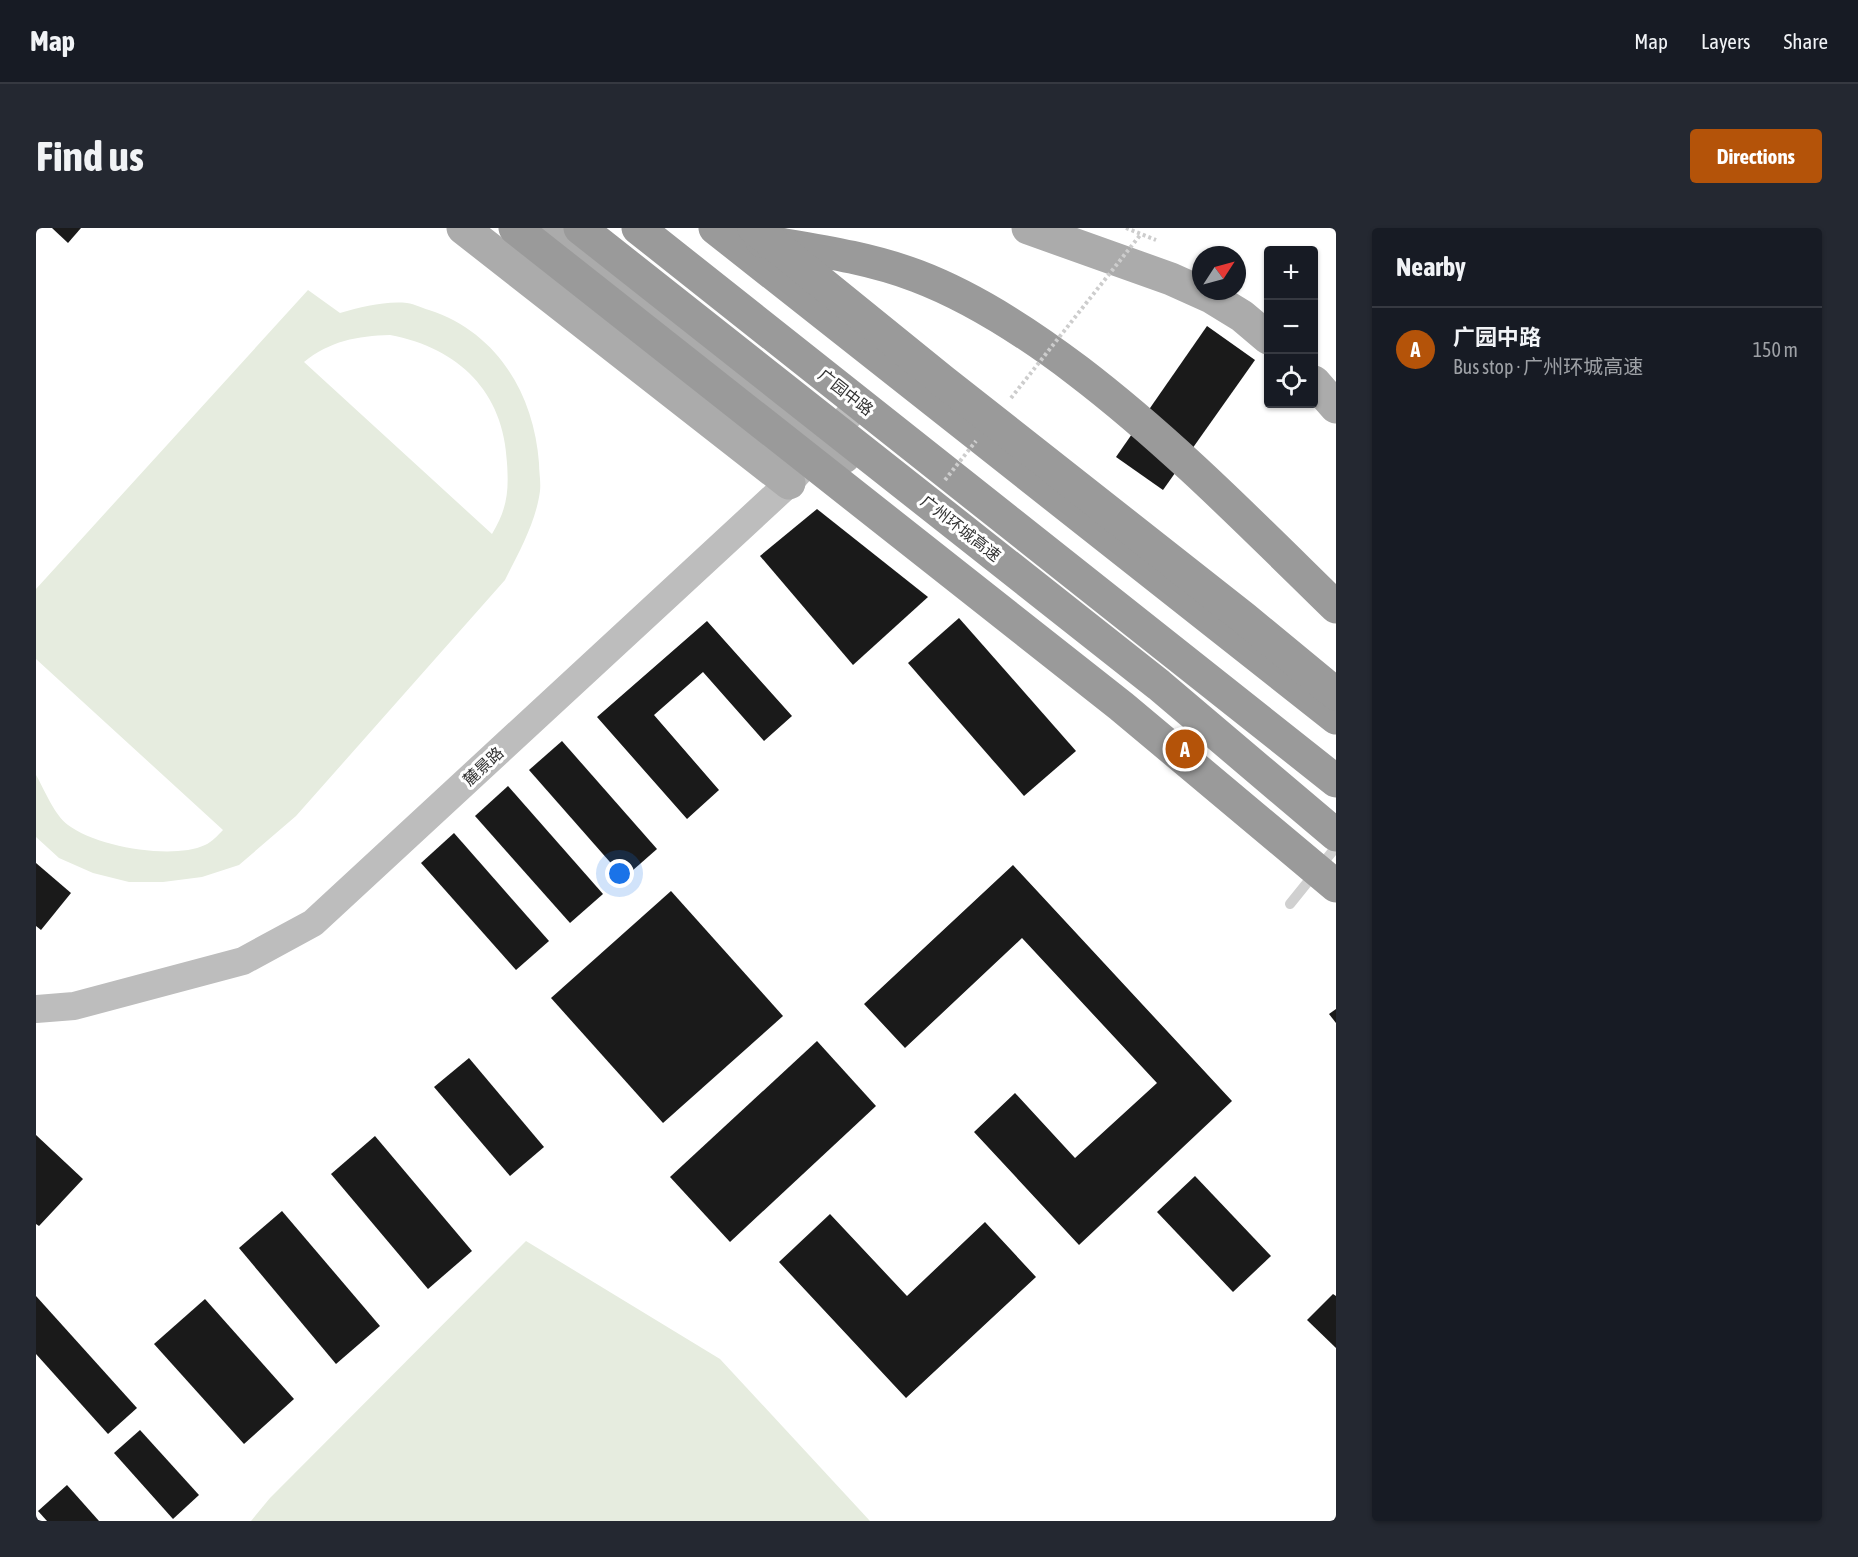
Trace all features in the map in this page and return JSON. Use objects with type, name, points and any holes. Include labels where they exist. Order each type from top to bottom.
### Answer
[{"type":"highway","points":[[515,228],[1121,706],[1336,886]]},
{"type":"highway","name":"广州环城高速","points":[[580,228],[1149,677],[1336,846]]},
{"type":"highway","name":"广园中路","points":[[638,228],[1336,782]]},
{"type":"highway","points":[[728,230],[853,256],[918,276],[982,306],[1043,345],[1106,392],[1172,448],[1336,607]]},
{"type":"highway","points":[[728,230],[970,403],[1244,618],[1336,694]]},
{"type":"highway","points":[[728,230],[1336,718]]},
{"type":"main road","points":[[463,228],[789,483]]},
{"type":"main road","points":[[549,228],[826,442],[1336,846]]},
{"type":"main road","points":[[1028,228],[1171,279],[1211,297],[1242,316],[1264,335]]},
{"type":"main road","points":[[1318,386],[1336,407]]},
{"type":"street","name":"麓景路","points":[[36,1009],[74,1006],[243,961],[313,923],[789,483],[860,402]]},
{"type":"lane","points":[[1290,904],[1336,846]]},
{"type":"path","points":[[1008,401],[1141,234],[1126,228]]},
{"type":"path","points":[[942,484],[978,438]]},
{"type":"shaded area","points":[[308,290],[340,313],[381,304],[407,303],[453,320],[474,333],[508,369],[529,413],[536,438],[540,491],[531,525],[505,580],[296,816],[239,865],[202,877],[163,882],[129,882],[93,873],[59,858],[36,837],[36,775],[63,821],[97,840],[135,849],[174,851],[205,845],[223,830],[36,659],[36,589]],"holes":[[[390,335],[415,341],[457,362],[487,395],[497,415],[504,438],[508,483],[504,508],[492,534],[304,362],[334,344],[355,338]]]},
{"type":"shaded area","points":[[526,1241],[720,1359],[870,1521],[251,1521],[270,1498]]},
{"type":"building","points":[[52,228],[81,228],[68,243]]},
{"type":"building","points":[[1207,326],[1255,360],[1163,490],[1116,457]]},
{"type":"building","points":[[817,509],[928,597],[853,665],[760,556]]},
{"type":"building","points":[[959,618],[1076,751],[1024,796],[908,663]]},
{"type":"building","points":[[707,621],[792,716],[764,741],[703,672],[654,715],[719,790],[687,819],[597,717]]},
{"type":"building","points":[[562,741],[657,849],[624,878],[529,770]]},
{"type":"building","points":[[508,786],[603,894],[570,923],[475,816]]},
{"type":"building","points":[[454,833],[549,941],[516,970],[421,863]]},
{"type":"building","points":[[36,863],[71,893],[41,930],[36,926]]},
{"type":"building","points":[[1013,865],[1232,1101],[1079,1245],[974,1132],[1015,1093],[1075,1158],[1157,1083],[1022,938],[905,1048],[864,1004]]},
{"type":"building","points":[[671,891],[783,1016],[663,1123],[551,998]]},
{"type":"building","points":[[1336,1009],[1336,1023],[1329,1014]]},
{"type":"building","points":[[817,1041],[876,1106],[730,1242],[670,1177]]},
{"type":"building","points":[[469,1058],[544,1147],[510,1176],[434,1087]]},
{"type":"building","points":[[36,1135],[83,1179],[39,1226],[36,1224]]},
{"type":"building","points":[[375,1136],[472,1251],[428,1289],[331,1174]]},
{"type":"building","points":[[1195,1176],[1271,1256],[1233,1292],[1157,1212]]},
{"type":"building","points":[[282,1211],[380,1326],[336,1364],[239,1248]]},
{"type":"building","points":[[830,1214],[907,1296],[985,1222],[1036,1277],[906,1398],[779,1262]]},
{"type":"building","points":[[1333,1294],[1336,1296],[1336,1348],[1307,1320]]},
{"type":"building","points":[[36,1296],[137,1408],[108,1434],[36,1354]]},
{"type":"building","points":[[205,1299],[294,1399],[244,1444],[154,1344]]},
{"type":"building","points":[[140,1430],[199,1495],[173,1519],[114,1453]]},
{"type":"building","points":[[67,1485],[99,1521],[47,1521],[38,1511]]},
{"type":"place","name":"广园中路","points":[[1185,749]]}]
